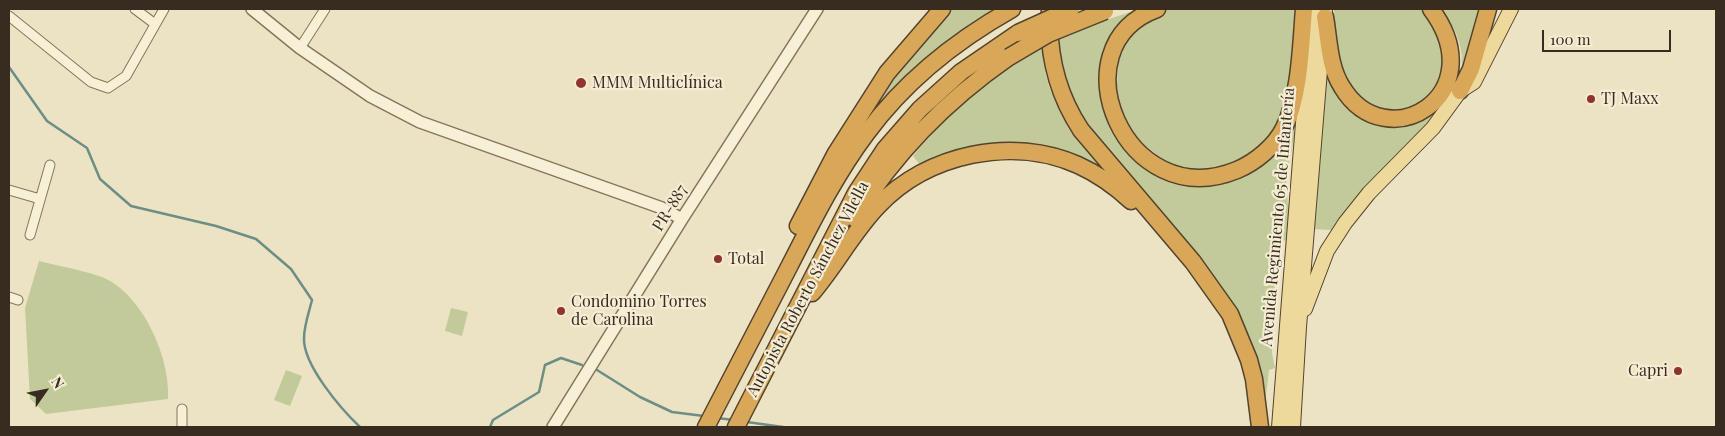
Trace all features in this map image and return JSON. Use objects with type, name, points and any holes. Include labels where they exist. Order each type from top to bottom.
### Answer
[{"type":"highway","points":[[734,374],[738,348],[820,182],[909,37],[931,9]]},
{"type":"highway","points":[[887,73],[942,9]]},
{"type":"highway","name":"Autopista Roberto Sánchez Vilella","points":[[706,427],[816,215],[839,174],[867,132],[902,92],[927,68],[978,29],[1012,9]]},
{"type":"highway","points":[[1050,9],[1048,33],[1051,58],[1058,87],[1070,113],[1081,130],[1171,235],[1211,286],[1236,327],[1254,379],[1260,427]]},
{"type":"highway","name":"Autopista Roberto Sánchez Vilella","points":[[736,427],[856,192],[886,149],[920,109],[962,72],[1018,34],[1071,9]]},
{"type":"highway","points":[[1157,9],[1136,21],[1118,41],[1110,64],[1109,101],[1119,128],[1141,156],[1164,170],[1195,178],[1218,176],[1243,168],[1256,159],[1277,139],[1290,114],[1294,96],[1304,9]]},
{"type":"highway","points":[[1321,12],[1335,74],[1342,88],[1349,97],[1370,112],[1380,117],[1396,118],[1411,115],[1428,107],[1444,91],[1449,80],[1452,58],[1450,45],[1438,18],[1431,9]]},
{"type":"highway","points":[[1460,91],[1471,69],[1488,9]]},
{"type":"highway","points":[[797,309],[866,199],[907,146],[965,89],[1009,56],[1048,34],[1109,10]]},
{"type":"highway","points":[[797,309],[830,272],[866,220],[890,195],[918,175],[958,158],[978,154],[1028,152],[1076,164],[1105,179],[1171,235]]},
{"type":"main road","points":[[1299,327],[1319,269],[1345,223],[1369,193],[1433,128],[1460,91],[1474,82],[1512,9]]},
{"type":"main road","name":"Avenida Regimiento 65 de Infantería","points":[[1293,427],[1321,12]]},
{"type":"main road","name":"Avenida Regimiento 65 de Infantería","points":[[1279,427],[1321,12]]},
{"type":"street","points":[[135,9],[155,24]]},
{"type":"street","points":[[9,16],[91,82],[108,88],[126,76],[164,9]]},
{"type":"street","points":[[252,9],[300,48],[370,96],[420,122],[662,208],[682,219]]},
{"type":"street","points":[[300,48],[325,9]]},
{"type":"street","name":"PR-887","points":[[553,427],[682,219],[817,9]]},
{"type":"street","points":[[30,235],[50,165]]},
{"type":"street","points":[[9,190],[40,199]]},
{"type":"street","points":[[9,297],[18,300]]},
{"type":"street","points":[[182,409],[182,427]]},
{"type":"green space","points":[[950,9],[994,9],[932,52],[867,118],[879,95]]},
{"type":"green space","points":[[1140,9],[1141,12],[1121,28],[1109,119],[1194,183],[1223,182],[1236,178],[1293,130],[1295,133],[1286,180],[1288,205],[1292,217],[1289,241],[1278,240],[1277,243],[1280,265],[1275,280],[1273,318],[1272,353],[1275,368],[1269,370],[1265,404],[1257,362],[1086,125],[1067,88],[1055,40],[1096,23]]},
{"type":"green space","points":[[1169,9],[1295,9],[1290,92],[1277,130],[1246,160],[1203,172],[1172,166],[1143,147],[1123,118],[1116,94],[1119,60],[1129,38],[1157,14]]},
{"type":"green space","points":[[1334,9],[1423,9],[1445,47],[1440,85],[1422,102],[1403,110],[1385,110],[1363,100],[1344,80],[1333,30]]},
{"type":"green space","points":[[1442,9],[1483,9],[1471,53],[1452,95],[1425,131],[1361,196],[1332,230],[1311,229],[1325,74],[1332,74],[1348,101],[1368,117],[1392,124],[1415,121],[1436,111],[1452,94],[1461,72],[1459,41]]},
{"type":"green space","points":[[1043,47],[1044,66],[1053,97],[1078,137],[1109,173],[1068,153],[921,166],[913,156],[942,124],[989,82]]},
{"type":"green space","points":[[39,261],[102,277],[116,285],[130,297],[151,329],[159,347],[165,365],[168,399],[46,414],[30,399],[25,308]]},
{"type":"green space","points":[[451,308],[468,312],[462,336],[445,331]]},
{"type":"green space","points":[[286,370],[302,376],[290,406],[274,400]]},
{"type":"waterway","points":[[9,67],[47,121],[87,148],[100,179],[131,206],[216,226],[256,239],[291,269],[312,300],[304,338],[305,349],[310,361],[324,386],[360,427]]},
{"type":"waterway","points":[[490,427],[493,420],[539,392],[545,365],[561,358],[582,365]]},
{"type":"waterway","points":[[597,370],[640,397],[672,412],[704,416]]},
{"type":"waterway","points":[[717,418],[734,420]]},
{"type":"waterway","points":[[747,422],[783,427]]},
{"type":"place","name":"MMM Multiclínica","points":[[581,83]]},
{"type":"place","name":"TJ Maxx","points":[[1591,99]]},
{"type":"place","name":"Total","points":[[718,259]]},
{"type":"place","name":"Condomino Torres de Carolina","points":[[561,311]]},
{"type":"place","name":"Capri","points":[[1678,371]]}]
